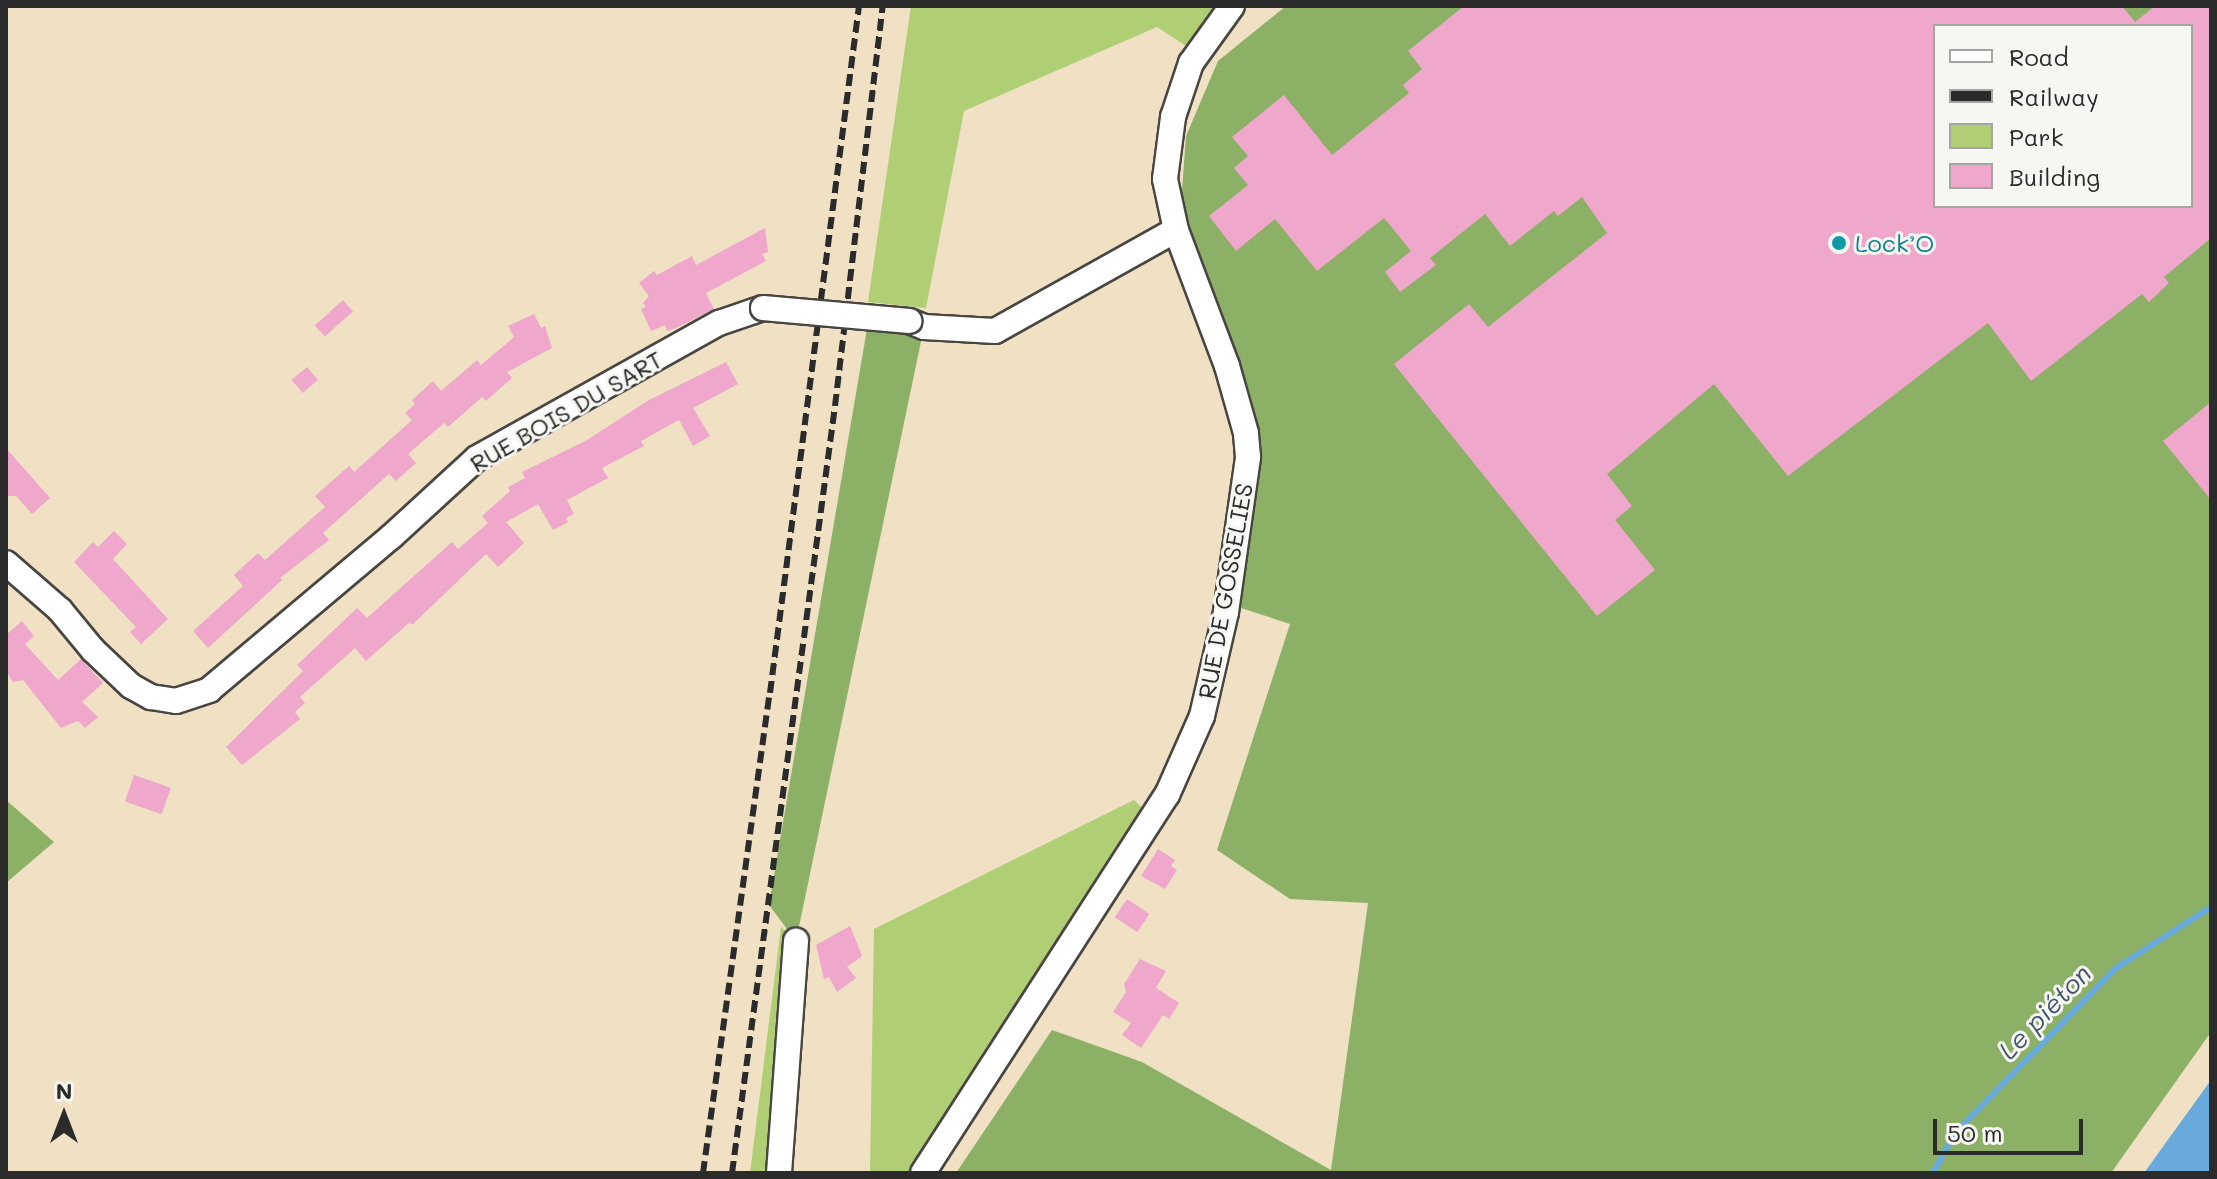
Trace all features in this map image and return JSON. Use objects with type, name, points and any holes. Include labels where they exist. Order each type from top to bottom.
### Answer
[{"type":"street","name":"RUE DE GOSSELIES","points":[[923,1173],[1167,795],[1202,716],[1226,612],[1248,457],[1246,433],[1227,366],[1176,230],[1165,179],[1173,117],[1191,63],[1232,6]]},
{"type":"street","name":"RUE BOIS DU SART","points":[[6,563],[60,610],[93,650],[131,686],[151,697],[176,701],[209,690],[392,536],[477,458],[719,323],[763,308],[909,321],[924,327],[995,331],[1176,230]]},
{"type":"street","points":[[779,1173],[796,941]]},
{"type":"green space","points":[[911,6],[1232,6],[1192,50],[1157,27],[964,111],[926,308],[868,302]]},
{"type":"green space","points":[[1286,6],[2211,6],[2211,1032],[2111,1173],[956,1173],[1052,1030],[1142,1062],[1331,1170],[1368,903],[1290,899],[1217,850],[1290,624],[1241,608],[1259,449],[1241,381],[1180,217],[1186,136],[1218,61]]},
{"type":"green space","points":[[869,317],[924,327],[796,941],[769,905]]},
{"type":"green space","points":[[6,800],[54,842],[6,883]]},
{"type":"green space","points":[[1134,800],[1153,818],[915,1173],[870,1173],[874,929]]},
{"type":"green space","points":[[781,927],[796,941],[774,1173],[750,1173]]},
{"type":"water","points":[[2211,1080],[2211,1173],[2144,1173]]},
{"type":"building","name":"Lock’O","points":[[1464,6],[2122,6],[2135,22],[2155,6],[2211,6],[2211,238],[2164,277],[2169,283],[2149,302],[2142,294],[2031,381],[1988,323],[1788,476],[1714,384],[1607,474],[1632,506],[1615,520],[1655,570],[1597,616],[1394,364],[1469,304],[1488,327],[1607,233],[1582,197],[1558,216],[1554,211],[1510,246],[1485,214],[1430,258],[1436,265],[1400,292],[1385,272],[1411,251],[1384,218],[1317,271],[1275,219],[1236,251],[1209,216],[1248,185],[1234,168],[1248,156],[1232,137],[1284,95],[1332,155],[1409,93],[1403,85],[1422,69],[1408,51]]},
{"type":"building","points":[[765,228],[768,252],[762,254],[766,261],[706,293],[714,309],[676,328],[667,331],[665,325],[651,331],[641,309],[646,307],[643,303],[649,296],[639,283],[654,271],[657,275],[692,256],[696,265]]},
{"type":"building","points":[[343,300],[353,311],[325,337],[315,325]]},
{"type":"building","points":[[534,314],[541,328],[545,326],[552,348],[507,372],[512,378],[486,401],[482,397],[448,427],[444,423],[408,454],[416,463],[396,481],[389,474],[323,533],[329,540],[280,578],[282,580],[208,648],[193,631],[243,586],[234,575],[258,553],[265,560],[325,507],[315,496],[349,466],[354,472],[412,420],[405,413],[415,404],[412,400],[433,381],[441,391],[477,360],[481,365],[514,337],[508,326]]},
{"type":"building","points":[[726,362],[738,384],[693,408],[710,436],[693,446],[679,420],[641,441],[644,446],[602,468],[608,478],[567,500],[574,514],[566,518],[568,522],[553,530],[538,504],[506,522],[524,543],[498,567],[486,554],[412,625],[410,622],[366,661],[355,648],[300,697],[305,703],[295,712],[300,719],[242,765],[226,747],[303,671],[297,665],[357,608],[367,618],[452,542],[458,549],[488,523],[482,516],[510,491],[508,487],[525,478],[522,472],[587,440],[649,400]]},
{"type":"building","points":[[307,367],[318,380],[303,393],[292,380]]},
{"type":"building","points":[[2211,402],[2211,500],[2163,441]]},
{"type":"building","points":[[6,448],[50,498],[32,514],[16,496],[6,496]]},
{"type":"building","points":[[114,531],[127,544],[113,559],[168,619],[141,644],[130,632],[136,627],[74,562],[93,542],[98,547]]},
{"type":"building","points":[[22,621],[34,636],[25,644],[58,680],[81,659],[103,683],[82,702],[98,717],[85,728],[78,721],[61,728],[23,680],[13,682],[6,671],[6,635]]},
{"type":"building","points":[[134,775],[171,788],[162,814],[125,801]]},
{"type":"building","points":[[1158,849],[1175,860],[1171,866],[1177,870],[1165,889],[1141,876]]},
{"type":"building","points":[[1127,899],[1149,914],[1137,932],[1115,917]]},
{"type":"building","points":[[850,926],[862,956],[847,967],[856,978],[837,992],[829,977],[824,979],[816,945]]},
{"type":"building","points":[[1140,959],[1166,971],[1156,988],[1179,1003],[1169,1019],[1163,1015],[1141,1048],[1122,1035],[1131,1023],[1113,1012],[1126,992],[1124,984]]},
{"type":"waterway","name":"Le piéton","points":[[1933,1173],[1955,1133],[2116,968],[2211,907]]},
{"type":"railway","points":[[703,1173],[770,693],[859,6]]},
{"type":"railway","points":[[732,1173],[835,406],[883,6]]},
{"type":"place","name":"Lock’O","points":[[1839,243]]}]
